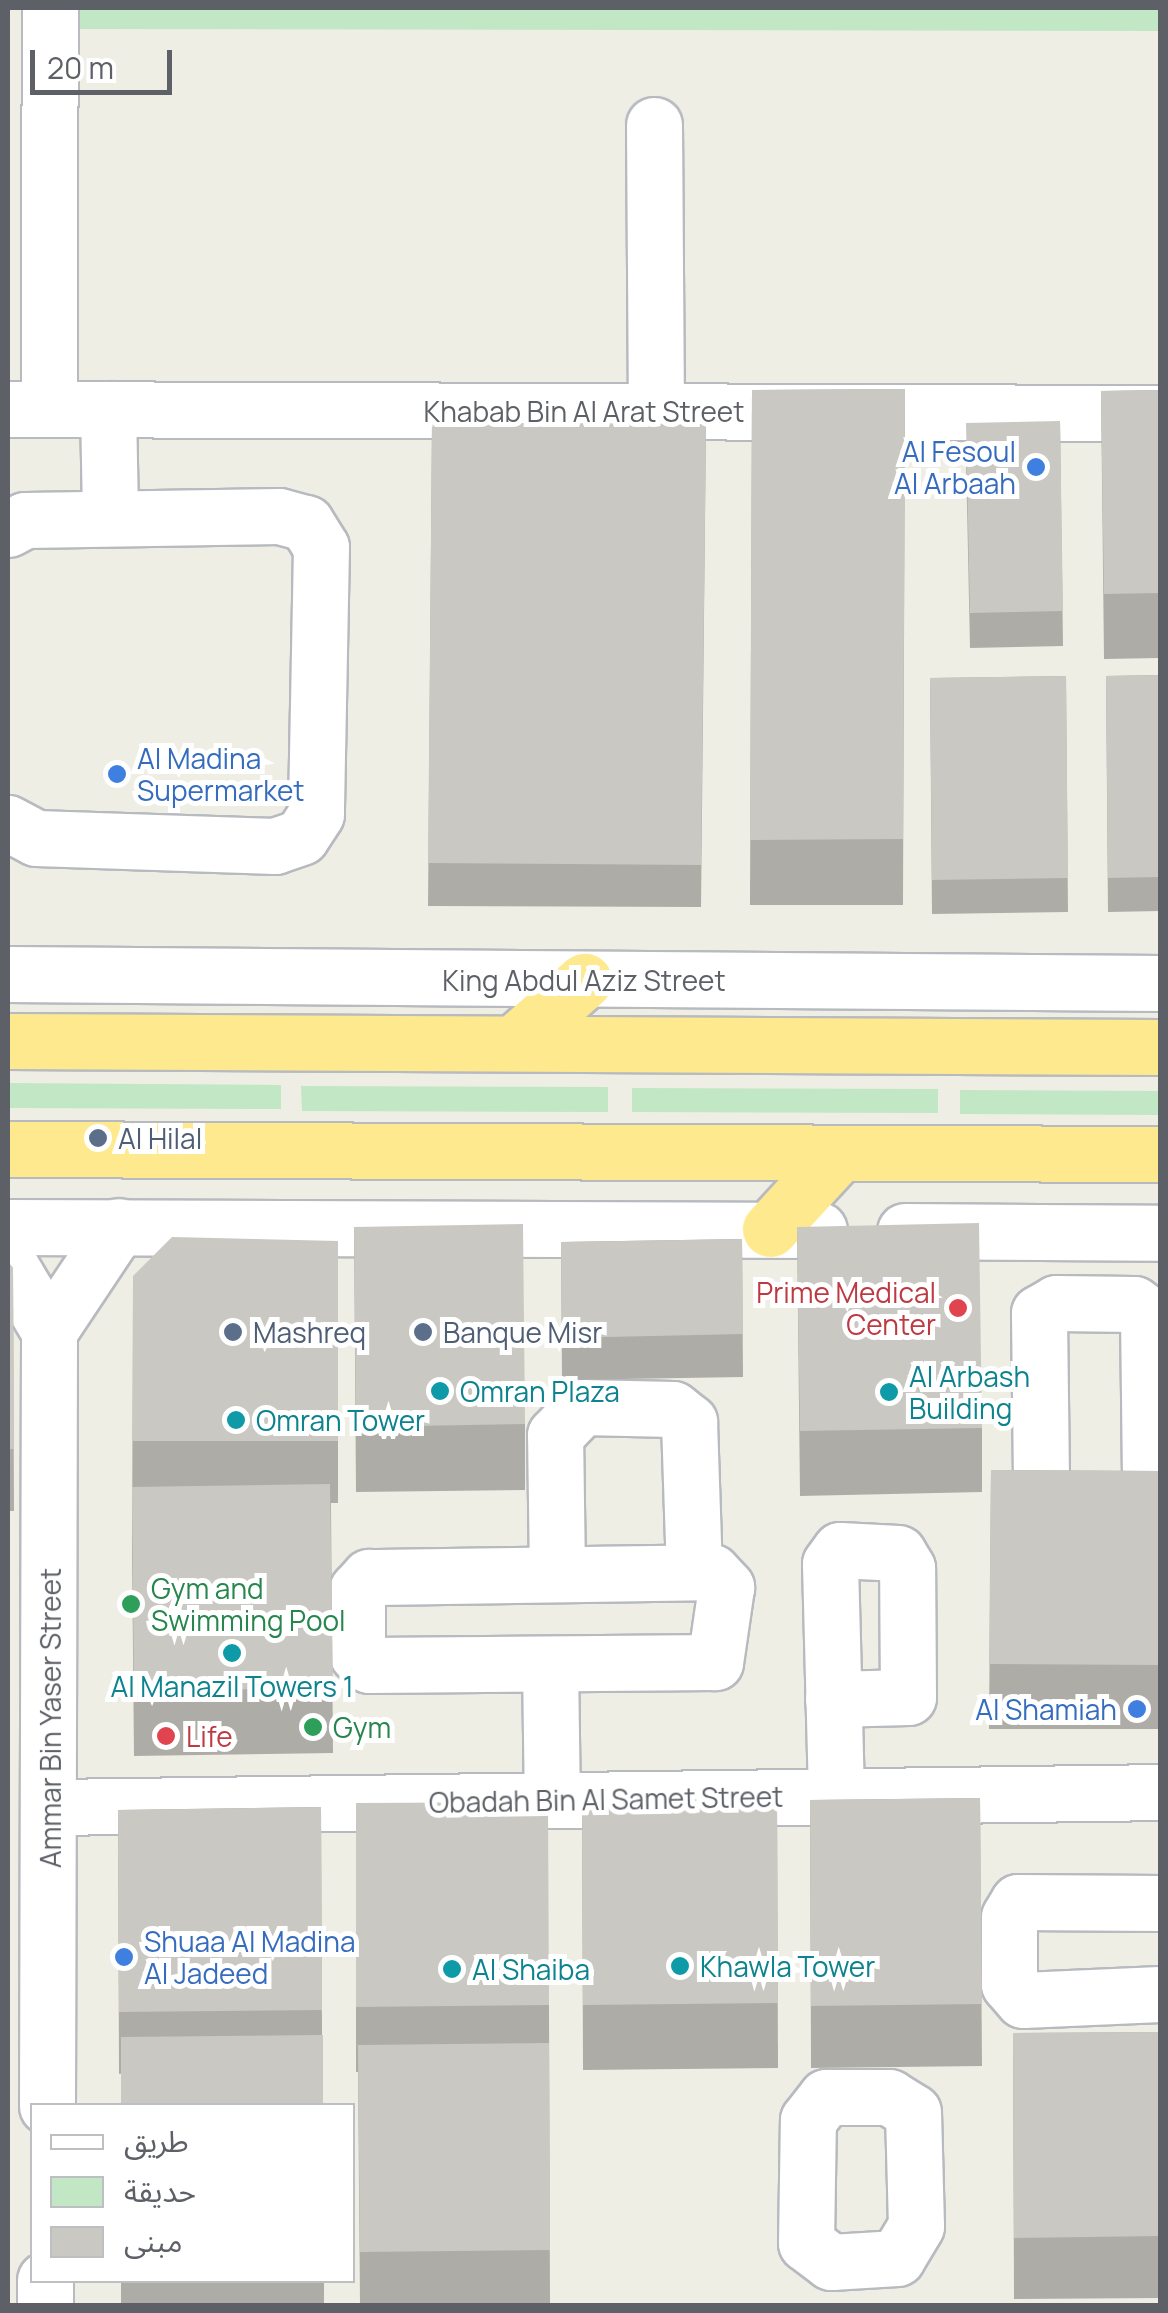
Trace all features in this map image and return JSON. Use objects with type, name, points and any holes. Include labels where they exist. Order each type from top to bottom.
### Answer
[{"type":"highway","points":[[514,1043],[584,980]]},
{"type":"highway","points":[[8,1041],[1160,1047]]},
{"type":"highway","points":[[8,1150],[1160,1154]]},
{"type":"highway","points":[[770,1229],[839,1154]]},
{"type":"street","points":[[28,409],[50,8]]},
{"type":"street","points":[[654,125],[656,412]]},
{"type":"street","name":"Khabab Bin Al Arat Street","points":[[28,409],[1160,412]]},
{"type":"street","points":[[108,409],[110,518]]},
{"type":"street","points":[[8,529],[24,520],[279,516],[316,534],[316,814],[301,837],[276,846],[36,838],[8,823]]},
{"type":"street","name":"King Abdul Aziz Street","points":[[8,974],[1160,983]]},
{"type":"street","points":[[8,1262],[49,1331],[119,1226]]},
{"type":"street","points":[[8,1228],[1160,1233]]},
{"type":"street","points":[[1048,1232],[1087,1304]]},
{"type":"street","points":[[1040,1479],[1039,1314],[1048,1304],[1134,1304],[1148,1314],[1150,1480]]},
{"type":"street","name":"Ammar Bin Yaser Street","points":[[48,2103],[51,1807],[29,1719],[49,1331]]},
{"type":"street","points":[[558,1574],[555,1435],[582,1407],[673,1409],[689,1422],[694,1572]]},
{"type":"street","points":[[694,1572],[725,1581],[719,1660],[369,1665],[357,1654],[357,1590],[376,1576],[694,1572]]},
{"type":"street","points":[[550,1664],[552,1799]]},
{"type":"street","points":[[833,1699],[836,1796]]},
{"type":"street","name":"Obadah Bin Al Samet Street","points":[[51,1807],[1160,1792]]},
{"type":"street","points":[[1160,1902],[1018,1902],[1009,1968],[1009,1990],[1023,2000],[1160,1994]]},
{"type":"green space","points":[[67,8],[1160,8],[1160,31],[66,29]]},
{"type":"green space","points":[[8,1083],[281,1085],[281,1109],[8,1108]]},
{"type":"green space","points":[[301,1086],[608,1087],[608,1112],[302,1111]]},
{"type":"green space","points":[[632,1088],[938,1089],[938,1113],[632,1112]]},
{"type":"green space","points":[[960,1090],[1160,1091],[1160,1115],[960,1114]]},
{"type":"building","points":[[905,389],[903,839],[750,840],[752,390]]},
{"type":"building","points":[[1160,390],[1160,593],[1104,594],[1101,391]]},
{"type":"building","points":[[1060,421],[1063,611],[970,613],[966,423]]},
{"type":"building","points":[[432,423],[706,424],[701,865],[428,863]]},
{"type":"building","points":[[1160,675],[1160,877],[1108,878],[1106,676]]},
{"type":"building","points":[[1066,676],[1068,878],[932,880],[930,678]]},
{"type":"building","name":"Al Arbash Building","points":[[979,1223],[982,1428],[800,1431],[797,1227]]},
{"type":"building","name":"Omran Plaza","points":[[523,1224],[525,1424],[356,1427],[354,1227]]},
{"type":"building","name":"Omran Tower","points":[[172,1237],[338,1241],[338,1441],[133,1441],[133,1276]]},
{"type":"building","points":[[742,1239],[743,1334],[562,1338],[561,1242]]},
{"type":"building","points":[[8,1262],[13,1268],[14,1449],[8,1449]]},
{"type":"building","points":[[991,1470],[1160,1471],[1160,1665],[989,1664]]},
{"type":"building","name":"Al Manazil Towers 1","points":[[330,1484],[333,1688],[134,1691],[132,1487]]},
{"type":"building","name":"Khawla Tower","points":[[777,1798],[778,2003],[583,2005],[582,1800]]},
{"type":"building","points":[[980,1798],[982,2004],[811,2006],[810,1800]]},
{"type":"building","name":"Al Shaiba","points":[[548,1802],[549,2005],[356,2007],[356,1803]]},
{"type":"building","points":[[321,1807],[322,2010],[119,2012],[118,1810]]},
{"type":"building","points":[[1160,2032],[1160,2236],[1014,2238],[1013,2033]]},
{"type":"building","points":[[323,2035],[323,2103],[121,2103],[121,2037]]},
{"type":"building","points":[[549,2043],[550,2250],[360,2252],[358,2045]]},
{"type":"place","name":"Al Fesoul Al Arbaah","points":[[1036,467]]},
{"type":"place","name":"Al Madina Supermarket","points":[[117,774]]},
{"type":"place","name":"Al Hilal","points":[[98,1138]]},
{"type":"place","name":"Prime Medical Center","points":[[958,1308]]},
{"type":"place","name":"Mashreq","points":[[233,1332]]},
{"type":"place","name":"Banque Misr","points":[[423,1332]]},
{"type":"place","name":"Omran Plaza","points":[[440,1391]]},
{"type":"place","name":"Al Arbash Building","points":[[889,1392]]},
{"type":"place","name":"Omran Tower","points":[[236,1420]]},
{"type":"place","name":"Gym and Swimming Pool","points":[[131,1604]]},
{"type":"place","name":"Al Manazil Towers 1","points":[[232,1653]]},
{"type":"place","name":"Al Shamiah","points":[[1137,1709]]},
{"type":"place","name":"Gym","points":[[313,1727]]},
{"type":"place","name":"Life","points":[[166,1736]]},
{"type":"place","name":"Shuaa Al Madina Al Jadeed","points":[[124,1957]]},
{"type":"place","name":"Khawla Tower","points":[[680,1966]]},
{"type":"place","name":"Al Shaiba","points":[[452,1969]]}]
